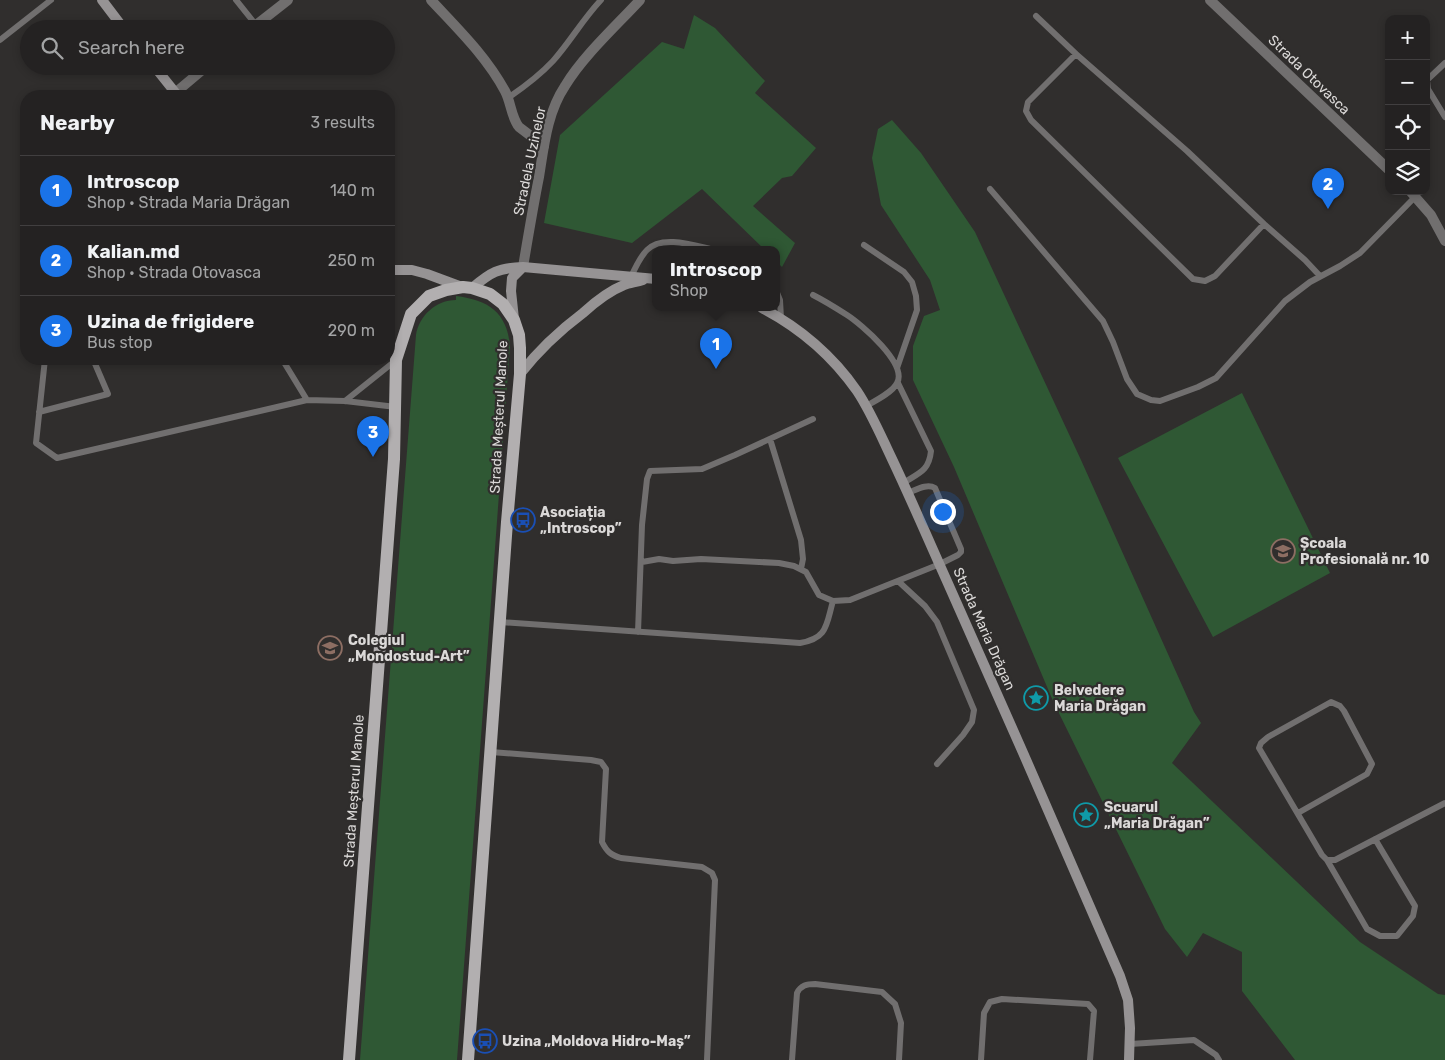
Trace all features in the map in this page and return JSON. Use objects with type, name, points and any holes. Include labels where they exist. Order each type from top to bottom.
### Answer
[{"type":"main road","points":[[102,0],[117,20]]},
{"type":"main road","points":[[161,75],[173,90]]},
{"type":"main road","points":[[514,320],[511,291],[512,278],[523,267]]},
{"type":"main road","points":[[395,270],[412,270],[467,287],[494,272],[506,268],[523,267],[652,279]]},
{"type":"main road","points":[[520,374],[547,343],[607,294],[624,285],[652,279]]},
{"type":"main road","name":"Strada Meșterul Manole","points":[[395,350],[411,314],[429,296],[446,290],[467,287],[490,294],[503,304],[514,320],[519,335],[520,374],[468,1060]]},
{"type":"main road","name":"Strada Maria Drăgan","points":[[767,311],[814,342],[844,373],[866,406],[940,564],[1120,976],[1128,1000],[1130,1028],[1129,1060]]},
{"type":"main road","name":"Strada Meșterul Manole","points":[[349,1060],[393,479],[396,407],[393,365]]},
{"type":"street","points":[[262,20],[288,0]]},
{"type":"street","points":[[431,0],[480,52],[505,91],[516,123],[544,146]]},
{"type":"street","name":"Stradela Uzinelor","points":[[523,267],[552,111],[564,86],[578,66],[640,0]]},
{"type":"street","name":"Strada Otovasca","points":[[1210,0],[1385,166]]},
{"type":"street","points":[[182,90],[198,75]]},
{"type":"street","points":[[1413,195],[1431,215],[1445,241]]},
{"type":"lane","points":[[25,20],[50,0]]},
{"type":"lane","points":[[236,0],[249,20]]},
{"type":"lane","points":[[508,98],[530,82],[554,60],[582,21],[601,0]]},
{"type":"lane","points":[[1036,16],[1076,54],[1187,151],[1320,276]]},
{"type":"lane","points":[[0,40],[20,24]]},
{"type":"lane","points":[[1076,54],[1028,102],[1026,110],[1031,120],[1193,279],[1205,281],[1215,276],[1264,224]]},
{"type":"lane","points":[[1445,63],[1427,80],[1428,89],[1445,117]]},
{"type":"lane","points":[[990,190],[1103,321],[1127,379],[1136,394],[1151,400],[1160,401],[1216,378],[1285,301],[1320,276],[1360,253],[1411,195]]},
{"type":"lane","points":[[652,246],[657,243],[669,242],[692,246]]},
{"type":"lane","points":[[864,245],[904,272],[912,282],[916,296],[917,310],[897,368]]},
{"type":"lane","points":[[631,277],[638,262],[652,246]]},
{"type":"lane","points":[[813,295],[848,316],[870,333],[892,359],[897,368],[899,374],[898,383],[931,451],[926,469],[905,488]]},
{"type":"lane","points":[[780,300],[781,319]]},
{"type":"lane","points":[[44,365],[36,444],[57,458],[307,400],[345,401],[396,407]]},
{"type":"lane","points":[[39,412],[108,394],[96,365]]},
{"type":"lane","points":[[286,365],[307,400]]},
{"type":"lane","points":[[345,401],[383,365]]},
{"type":"lane","points":[[866,406],[892,390],[898,383]]},
{"type":"lane","points":[[638,632],[642,525],[647,478],[650,470],[702,469],[813,419]]},
{"type":"lane","points":[[770,439],[801,540],[803,559],[801,569]]},
{"type":"lane","points":[[642,562],[659,559],[673,561],[701,559],[779,563],[794,566],[806,572],[819,595],[833,601],[850,600],[940,564],[961,552],[935,488],[927,486],[905,488]]},
{"type":"lane","points":[[898,581],[925,606],[937,622],[974,710],[972,722],[937,764]]},
{"type":"lane","points":[[500,622],[800,644],[812,641],[824,632],[833,601]]},
{"type":"lane","points":[[1298,813],[1367,774],[1372,764],[1344,711],[1340,706],[1331,702],[1268,737],[1261,743],[1259,748],[1367,929],[1380,936],[1397,936],[1413,916],[1414,906],[1375,839]]},
{"type":"lane","points":[[491,752],[601,762],[606,769],[602,842],[606,850],[613,856],[621,858],[702,867],[712,873],[715,880],[707,1060]]},
{"type":"lane","points":[[1327,860],[1335,860],[1445,803]]},
{"type":"lane","points":[[792,1060],[797,993],[806,984],[816,984],[882,992],[896,1004],[901,1023],[898,1060]]},
{"type":"lane","points":[[981,1060],[984,1013],[990,1002],[1002,999],[1088,1004],[1094,1012],[1090,1060]]},
{"type":"lane","points":[[1130,1044],[1194,1040],[1216,1054],[1219,1060]]},
{"type":"green space","points":[[694,15],[715,28],[765,81],[755,93],[816,148],[792,176],[782,178],[753,206],[795,243],[782,267],[780,265],[780,246],[761,246],[702,189],[632,243],[544,223],[560,135],[662,42],[684,49]]},
{"type":"green space","points":[[892,120],[921,153],[975,232],[1081,460],[1194,712],[1201,723],[1172,763],[1360,942],[1438,994],[1445,995],[1445,1060],[1295,1060],[1242,991],[1242,952],[1203,933],[1187,957],[1165,929],[1053,701],[954,467],[913,380],[913,346],[924,316],[940,310],[930,280],[881,205],[872,158],[878,129]]},
{"type":"green space","points":[[456,296],[478,301],[494,310],[505,324],[510,346],[457,1060],[360,1060],[416,335],[421,322],[430,310],[442,303],[456,300]]},
{"type":"green space","points":[[1242,393],[1330,573],[1213,637],[1118,458]]},
{"type":"place","name":"Kalian.md","points":[[1328,209]]},
{"type":"place","name":"Introscop","points":[[716,369]]},
{"type":"place","name":"Uzina de frigidere","points":[[373,457]]},
{"type":"place","name":"Asociația „Introscop”","points":[[523,520]]},
{"type":"place","name":"Școala Profesională nr. 10","points":[[1283,551]]},
{"type":"place","name":"Colegiul „Mondostud-Art”","points":[[330,648]]},
{"type":"place","name":"Belvedere Maria Drăgan","points":[[1036,698]]},
{"type":"place","name":"Scuarul „Maria Drăgan”","points":[[1086,815]]},
{"type":"place","name":"Uzina „Moldova Hidro-Maș”","points":[[485,1041]]}]
